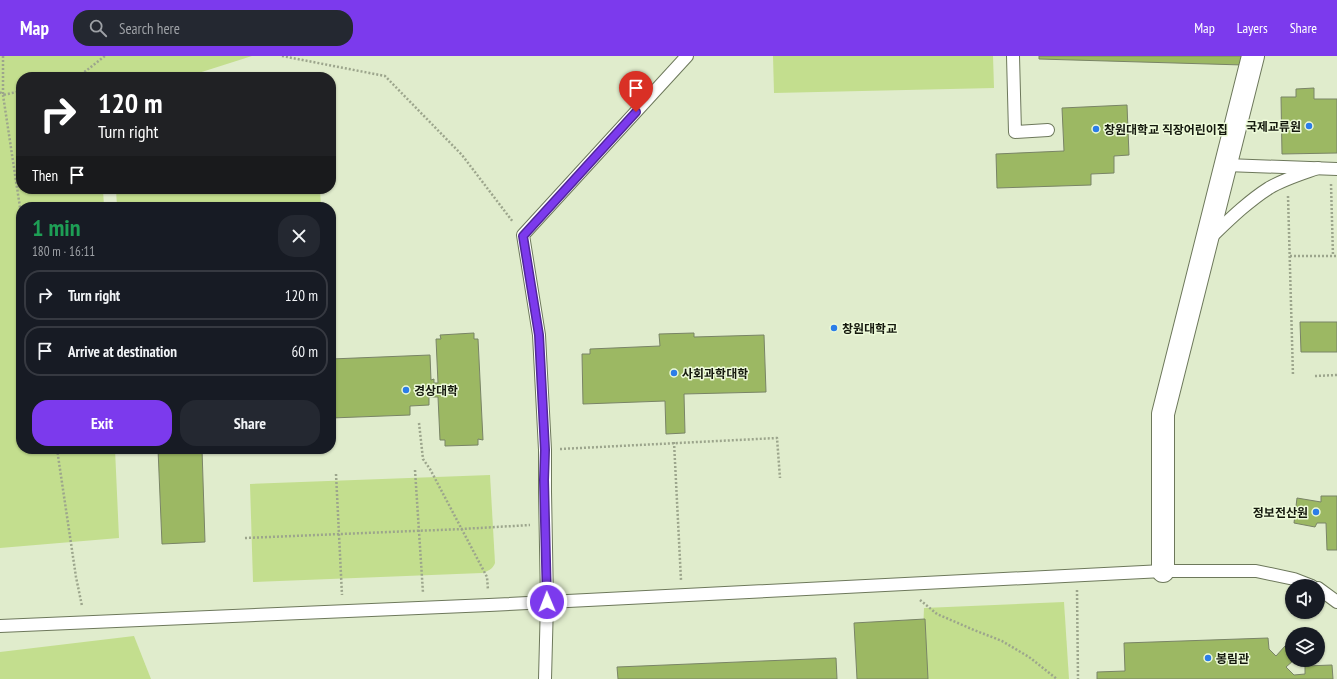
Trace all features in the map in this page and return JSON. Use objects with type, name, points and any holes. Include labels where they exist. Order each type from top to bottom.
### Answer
[{"type":"street","points":[[1163,571],[1163,414],[1253,56]]},
{"type":"lane","points":[[545,679],[547,602],[545,450],[539,335],[523,236],[687,56]]},
{"type":"lane","points":[[1014,56],[1014,132],[1048,130]]},
{"type":"lane","points":[[1226,165],[1334,169]]},
{"type":"lane","points":[[1207,241],[1246,205],[1269,188],[1318,168]]},
{"type":"lane","points":[[0,626],[343,612],[1163,571],[1256,571],[1294,579]]},
{"type":"lane","points":[[1325,592],[1337,602]]},
{"type":"path","points":[[3,56],[3,95],[16,181]]},
{"type":"path","points":[[84,72],[105,56]]},
{"type":"path","points":[[282,56],[385,76],[462,155],[523,236]]},
{"type":"path","points":[[0,92],[3,95]]},
{"type":"path","points":[[3,95],[16,93]]},
{"type":"path","points":[[1333,256],[1334,169]]},
{"type":"path","points":[[1288,179],[1293,376]]},
{"type":"path","points":[[1290,256],[1337,256]]},
{"type":"path","points":[[1315,376],[1337,375]]},
{"type":"path","points":[[419,423],[422,459],[430,469],[487,577],[489,605]]},
{"type":"path","points":[[545,450],[674,442],[777,438],[780,478]]},
{"type":"path","points":[[674,442],[681,596]]},
{"type":"path","points":[[58,454],[76,578],[85,623]]},
{"type":"path","points":[[415,470],[424,608]]},
{"type":"path","points":[[336,474],[343,612]]},
{"type":"path","points":[[245,538],[546,524]]},
{"type":"path","points":[[1077,575],[1078,679]]},
{"type":"path","points":[[901,585],[937,614],[1002,641],[1029,657],[1057,679]]},
{"type":"green space","points":[[0,56],[252,56],[202,72],[16,72],[16,194],[103,194],[104,202],[16,202],[16,454],[115,454],[119,538],[0,548]]},
{"type":"green space","points":[[773,56],[993,56],[994,88],[774,93]]},
{"type":"green space","points":[[116,194],[320,194],[321,202],[117,202]]},
{"type":"green space","points":[[490,475],[495,563],[492,568],[482,573],[253,582],[250,484]]},
{"type":"green space","points":[[1064,602],[1069,679],[921,679],[924,608]]},
{"type":"green space","points":[[134,636],[151,679],[0,679],[0,652]]},
{"type":"building","points":[[1039,56],[1243,56],[1243,65],[1039,59]]},
{"type":"building","name":"국제교류원","points":[[1314,88],[1314,99],[1337,99],[1337,153],[1282,154],[1281,97],[1296,97],[1296,89]]},
{"type":"building","name":"창원대학교 직장어린이집","points":[[1127,105],[1129,155],[1114,156],[1114,173],[1091,174],[1091,185],[997,188],[996,154],[1064,151],[1062,108]]},
{"type":"building","points":[[1300,322],[1337,322],[1337,352],[1301,352]]},
{"type":"building","name":"경상대학","points":[[474,333],[474,339],[478,339],[483,440],[478,439],[478,445],[445,446],[445,440],[440,440],[438,397],[429,397],[429,405],[410,406],[410,415],[336,418],[336,359],[430,355],[431,380],[434,379],[434,383],[438,383],[436,339],[441,339],[440,335]]},
{"type":"building","name":"사회과학대학","points":[[694,333],[694,337],[764,335],[766,392],[684,394],[685,433],[666,434],[665,401],[583,404],[582,354],[590,354],[590,349],[660,346],[659,334]]},
{"type":"building","points":[[158,454],[202,454],[205,542],[162,544]]},
{"type":"building","name":"정보전산원","points":[[1321,496],[1337,496],[1337,550],[1327,550],[1326,523],[1317,523],[1315,527],[1294,523],[1297,498],[1321,502]]},
{"type":"building","points":[[925,619],[928,679],[857,679],[854,623]]},
{"type":"building","name":"봉림관","points":[[1268,638],[1269,649],[1276,656],[1285,646],[1285,667],[1294,675],[1305,674],[1305,667],[1325,667],[1325,665],[1332,665],[1333,679],[1097,679],[1097,672],[1125,671],[1124,643]]},
{"type":"building","points":[[836,658],[837,679],[618,679],[617,667]]},
{"type":"place","name":"국제교류원","points":[[1309,126]]},
{"type":"place","name":"창원대학교 직장어린이집","points":[[1096,129]]},
{"type":"place","name":"창원대학교","points":[[834,328]]},
{"type":"place","name":"사회과학대학","points":[[674,373]]},
{"type":"place","name":"경상대학","points":[[406,390]]},
{"type":"place","name":"정보전산원","points":[[1316,512]]},
{"type":"place","name":"봉림관","points":[[1208,658]]},
{"type":"route","points":[[547,602],[544,480],[545,450],[539,335],[523,236],[636,112]]}]
